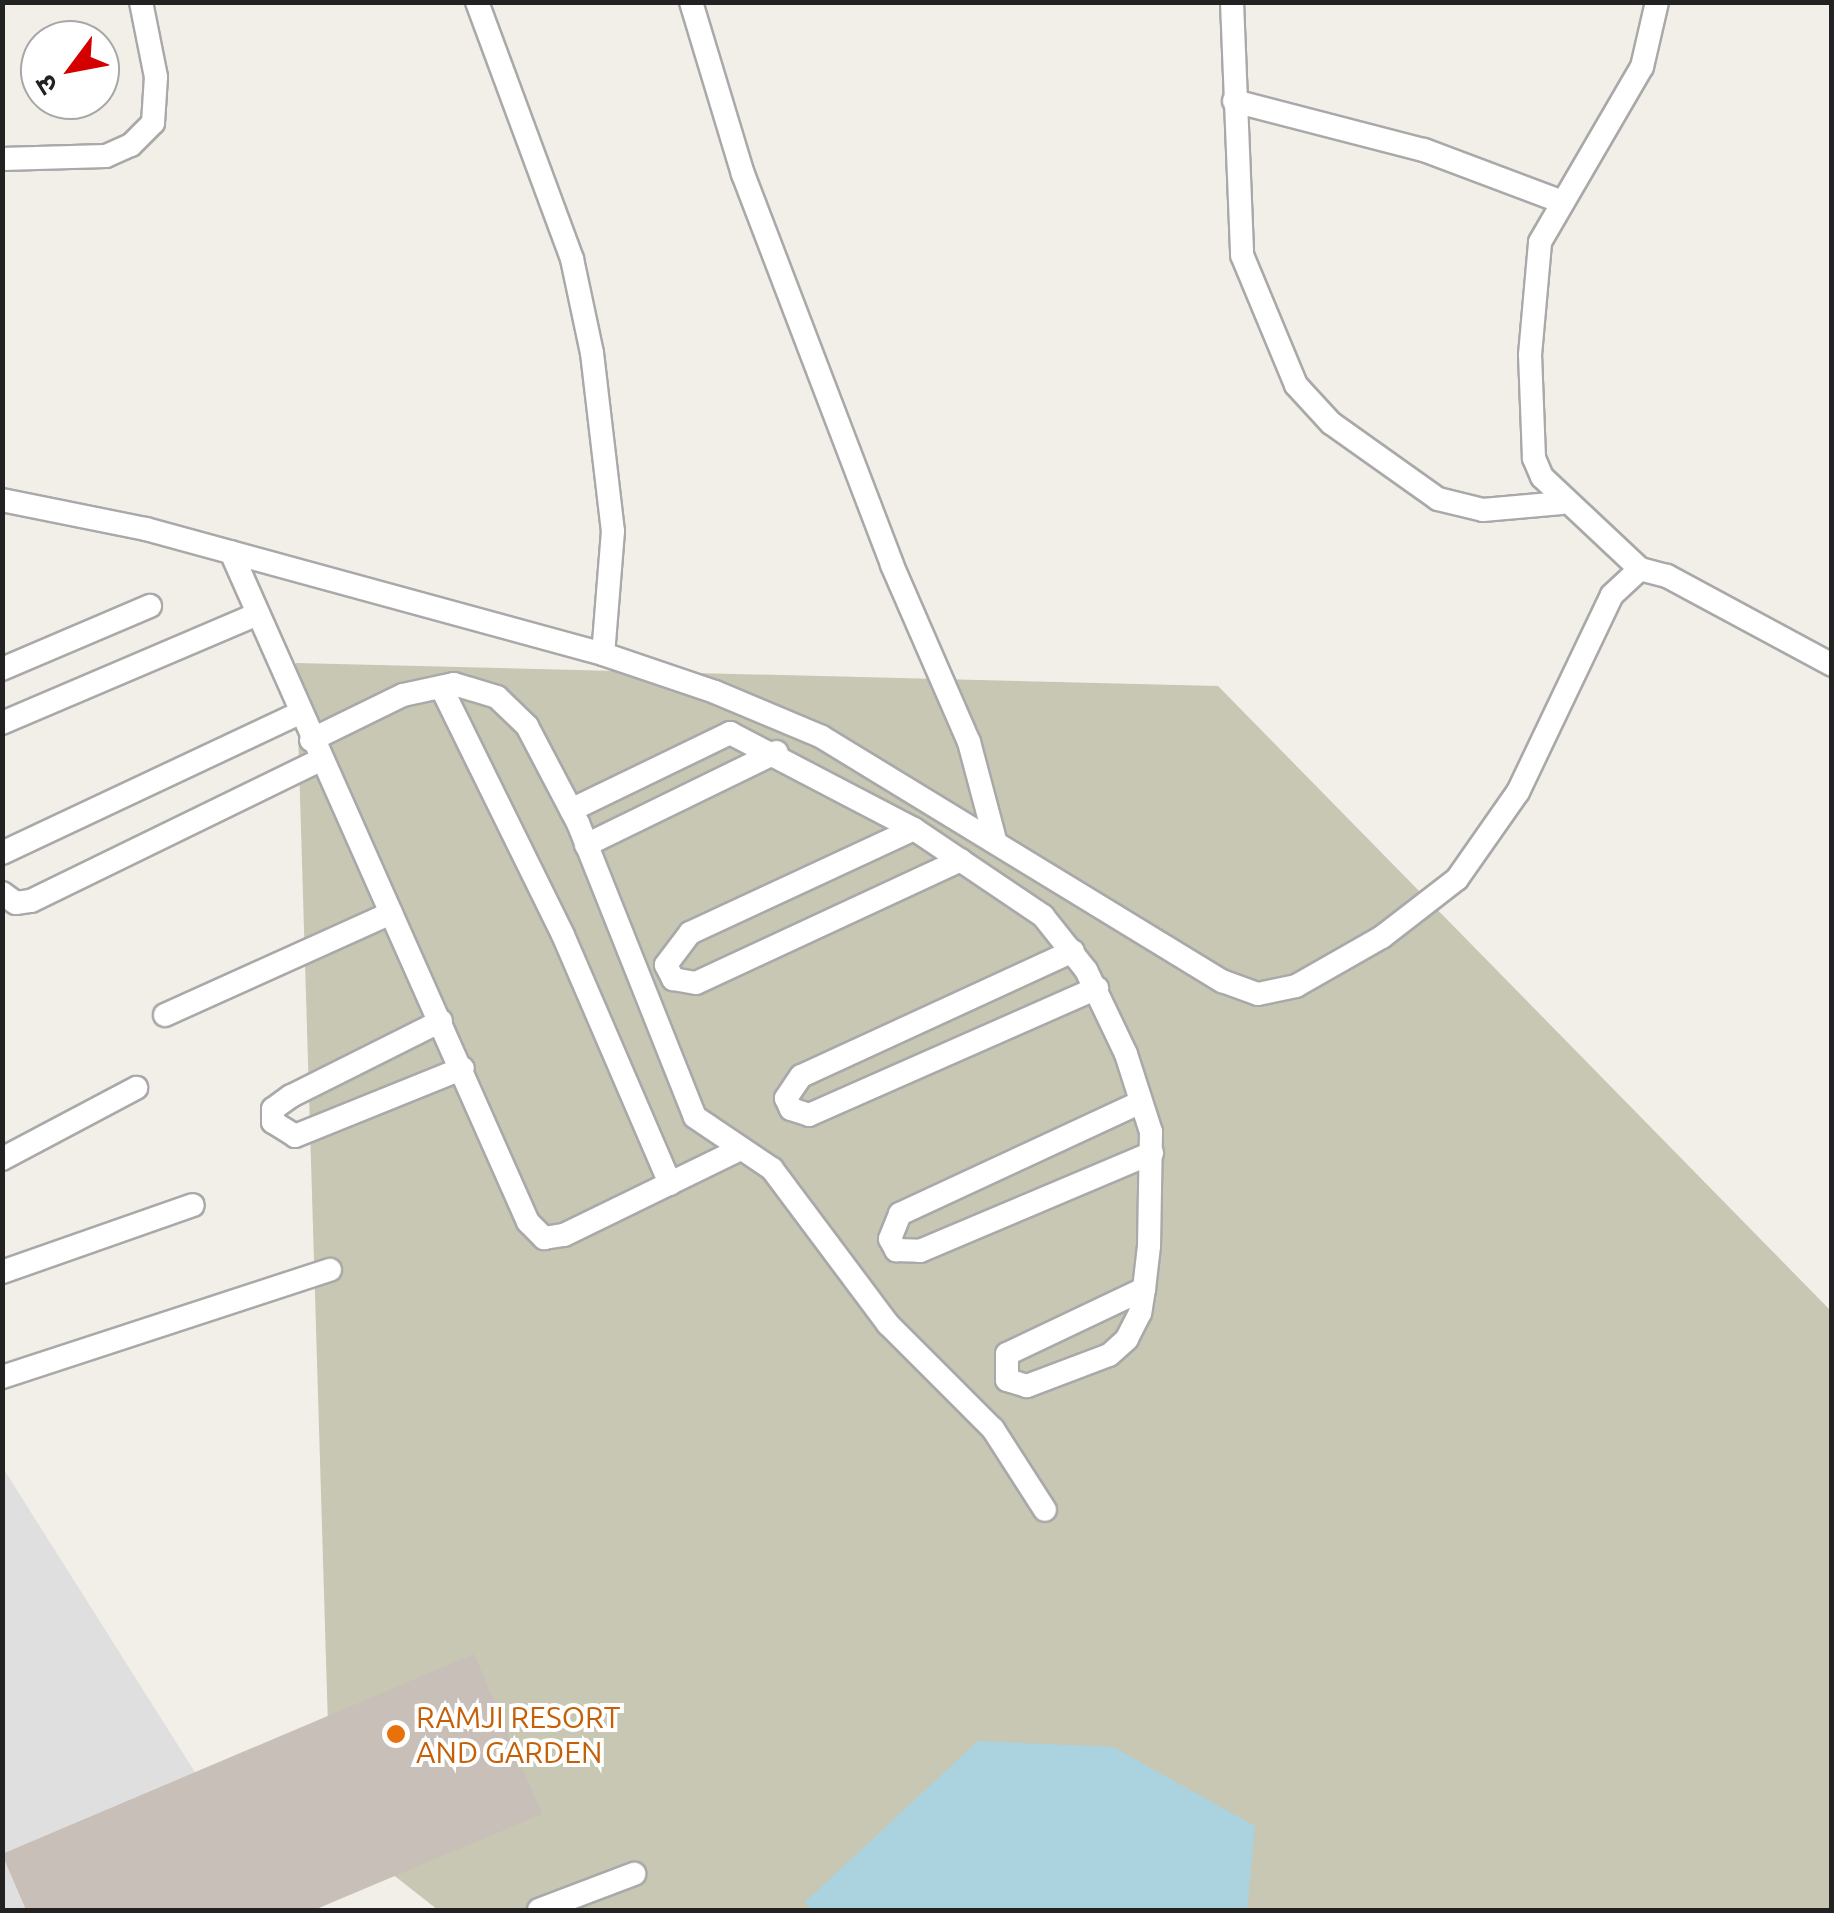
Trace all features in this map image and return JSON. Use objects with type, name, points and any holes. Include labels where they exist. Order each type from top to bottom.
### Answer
[{"type":"street","points":[[2,159],[106,156],[131,145],[153,124],[156,77],[141,2]]},
{"type":"street","points":[[477,2],[572,258],[592,352],[612,531],[604,654]]},
{"type":"street","points":[[692,2],[743,174],[892,565],[968,742],[995,840]]},
{"type":"street","points":[[1232,2],[1242,255],[1280,354],[1311,405],[1438,500],[1483,510],[1562,503]]},
{"type":"street","points":[[1657,2],[1642,66],[1540,242],[1530,355],[1534,458],[1562,503],[1640,569],[1668,576],[1832,664]]},
{"type":"street","points":[[1234,100],[1424,150],[1562,202]]},
{"type":"street","points":[[2,500],[231,552],[604,654],[822,737],[1222,982],[1258,994],[1296,986],[1382,938],[1457,879],[1486,844],[1612,595],[1640,569]]},
{"type":"street","points":[[231,552],[299,713],[463,1068],[528,1222],[544,1238],[564,1235],[740,1149]]},
{"type":"street","points":[[2,669],[150,606]]},
{"type":"street","points":[[2,723],[257,614]]},
{"type":"street","points":[[2,892],[16,902],[31,901],[316,750],[404,696],[454,684],[497,697],[527,726],[571,810],[678,1086],[696,1117],[772,1168],[888,1324],[993,1429],[1045,1510]]},
{"type":"street","points":[[441,687],[563,935],[670,1184]]},
{"type":"street","points":[[2,854],[299,713]]},
{"type":"street","points":[[571,810],[730,733],[777,752],[914,830],[1043,916],[1097,988],[1141,1102],[1152,1153],[1144,1289],[1127,1339],[1109,1355],[1027,1386],[1007,1380],[1007,1354],[1144,1289]]},
{"type":"street","points":[[586,845],[777,752]]},
{"type":"street","points":[[914,830],[690,933],[666,965],[673,979],[696,983],[961,860]]},
{"type":"street","points":[[165,1016],[391,914]]},
{"type":"street","points":[[1073,951],[801,1076],[786,1098],[790,1110],[809,1115],[1097,988]]},
{"type":"street","points":[[441,1021],[291,1096],[273,1108],[272,1122],[295,1136],[463,1068]]},
{"type":"street","points":[[2,1159],[136,1088]]},
{"type":"street","points":[[1141,1102],[900,1214],[890,1240],[896,1250],[920,1251],[1152,1153]]},
{"type":"street","points":[[2,1272],[193,1205]]},
{"type":"street","points":[[2,1377],[330,1270]]},
{"type":"street","points":[[540,1910],[634,1874]]},
{"type":"shaded area","points":[[296,663],[1218,686],[1831,1311],[1831,1910],[438,1910],[331,1826]]},
{"type":"shaded area","points":[[3,1468],[282,1910],[3,1910]]},
{"type":"water","points":[[978,1741],[1113,1747],[1255,1826],[1247,1910],[812,1910],[805,1902]]},
{"type":"building","name":"RAMJI RESORT AND GARDEN","points":[[474,1654],[542,1814],[314,1910],[26,1910],[2,1854]]},
{"type":"place","name":"RAMJI RESORT AND GARDEN","points":[[396,1734]]}]
